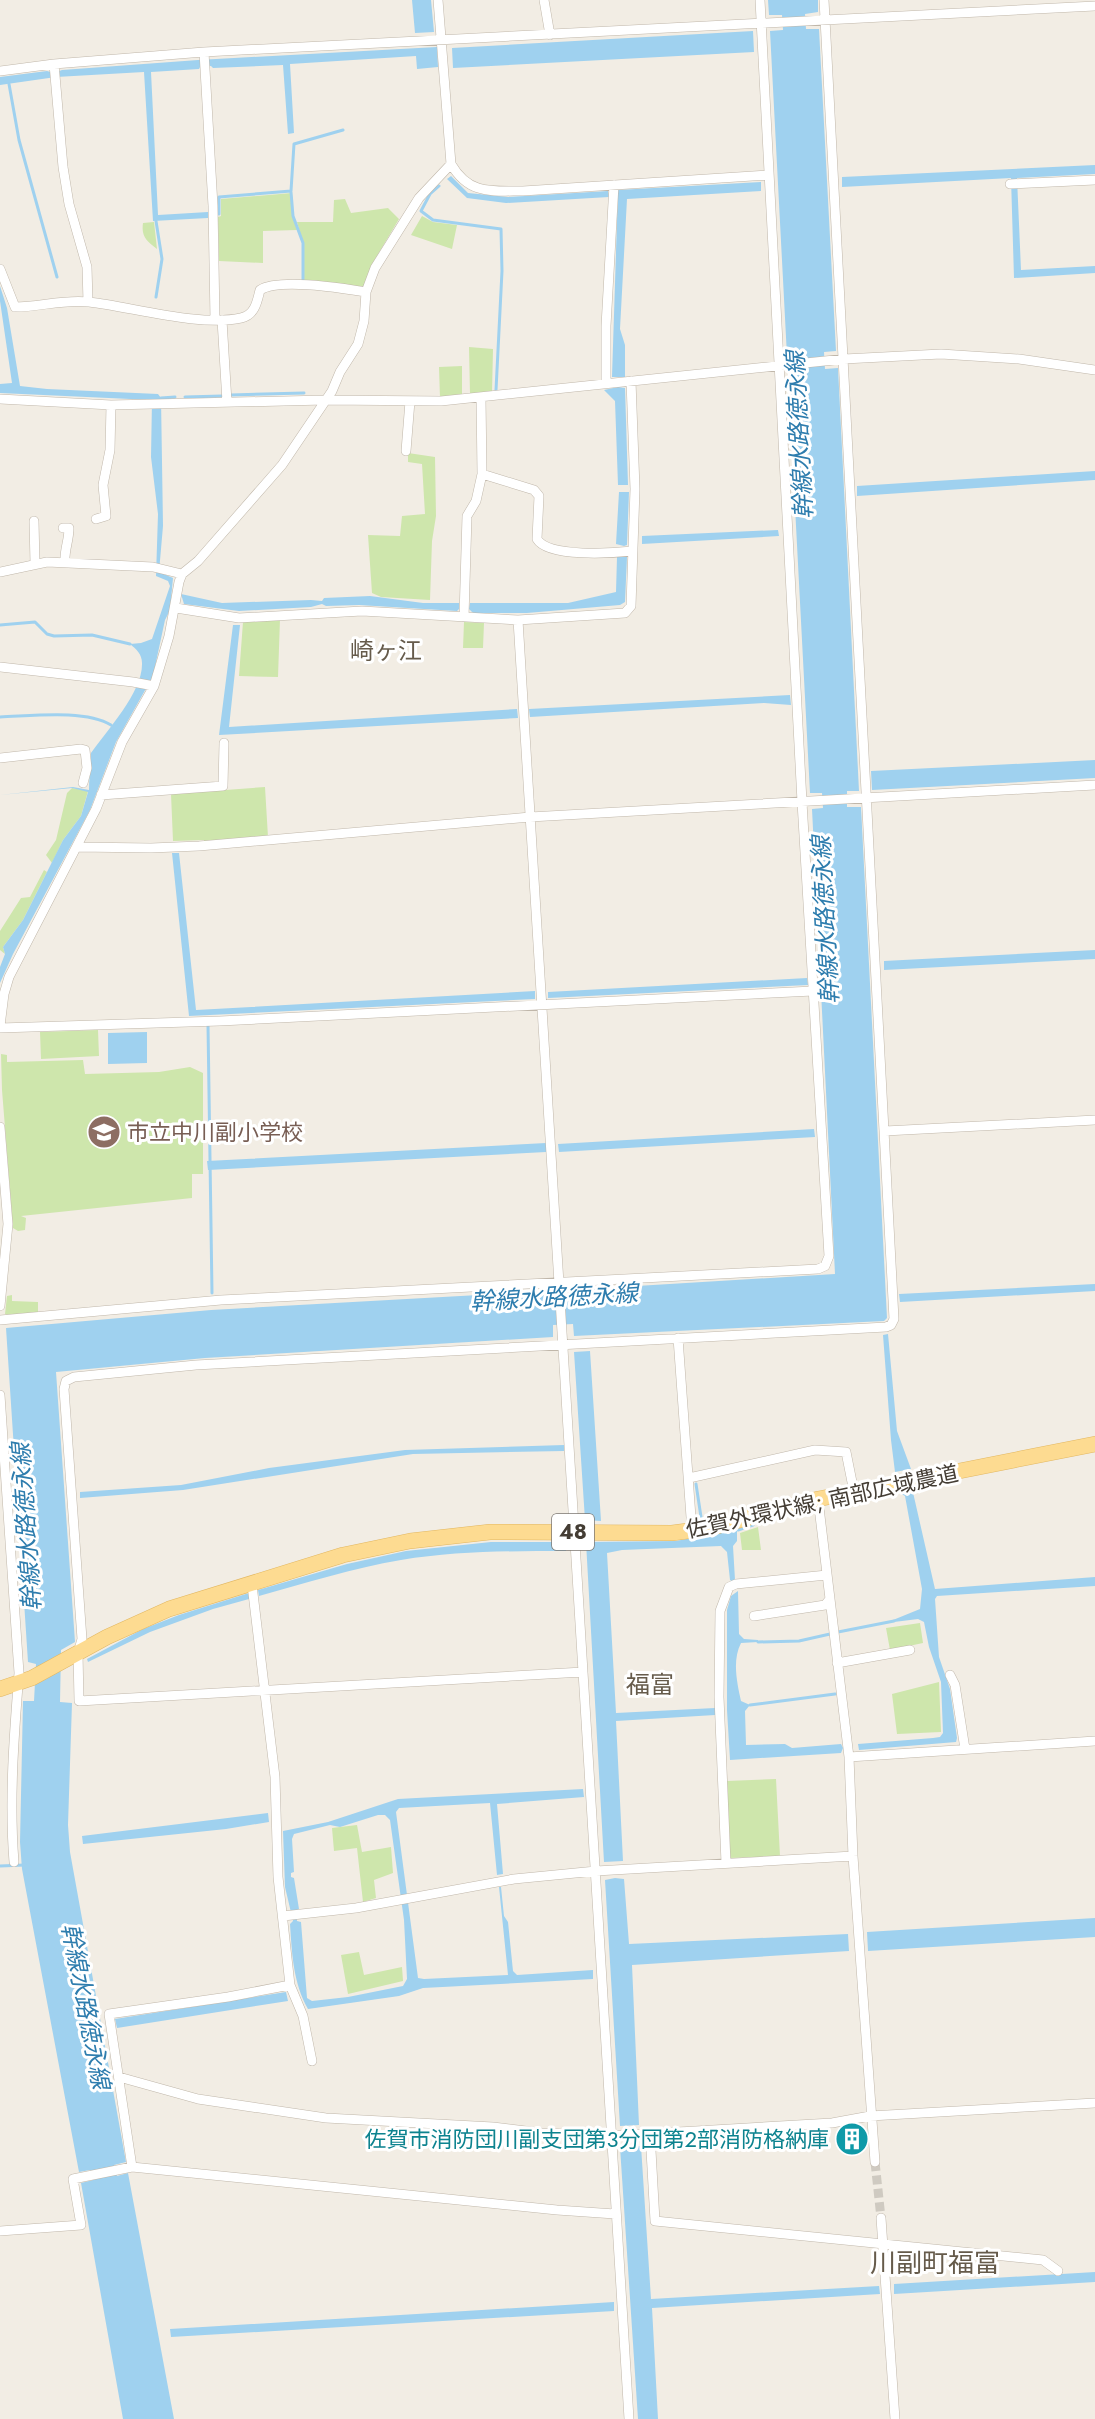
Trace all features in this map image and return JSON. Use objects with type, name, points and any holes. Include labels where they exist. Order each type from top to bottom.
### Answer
[{"type":"main road","name":"佐賀外環状線; 南部広域農道","points":[[71,1657],[107,1637],[169,1610],[343,1555],[410,1541],[490,1532],[672,1533],[692,1531],[818,1499],[1095,1444]]},
{"type":"main road","name":"48","points":[[0,1689],[25,1681],[71,1657]]},
{"type":"street","points":[[438,0],[451,164],[468,185],[495,191],[523,191],[768,175]]},
{"type":"street","points":[[543,0],[550,35]]},
{"type":"street","points":[[0,1320],[221,1300],[818,1269],[825,1266],[829,1256],[778,366],[760,0]]},
{"type":"street","points":[[584,1672],[79,1701],[71,1657],[82,1639],[64,1389],[66,1381],[74,1377],[196,1365],[891,1325],[894,1319],[885,1131],[824,0]]},
{"type":"street","points":[[0,71],[55,71],[442,41],[1095,6]]},
{"type":"street","points":[[205,60],[218,320],[227,402]]},
{"type":"street","points":[[55,71],[69,204],[87,267],[88,302]]},
{"type":"street","points":[[451,164],[412,207],[375,268],[366,292],[364,321],[358,344],[340,372],[332,391],[282,465],[198,561],[182,574],[176,608],[154,686],[122,742],[77,847],[9,977],[2,993],[0,1027],[220,1021],[813,991]]},
{"type":"street","points":[[1015,184],[1095,180]]},
{"type":"street","points":[[606,383],[606,326],[614,185]]},
{"type":"street","points":[[0,269],[12,306],[15,307],[50,302],[88,302],[192,319],[242,318],[251,314],[256,306],[260,290],[267,286],[304,285],[366,292]]},
{"type":"street","points":[[0,399],[111,405],[325,399],[410,402],[481,398],[844,359],[940,354],[1019,358],[1095,370]]},
{"type":"street","points":[[176,608],[239,618],[362,611],[518,620],[625,613],[631,606],[635,489],[631,381]]},
{"type":"street","points":[[464,617],[466,516],[476,501],[482,474],[481,398]]},
{"type":"street","points":[[406,451],[410,402]]},
{"type":"street","points":[[96,519],[106,516],[103,485],[110,450],[111,405]]},
{"type":"street","points":[[482,474],[534,490],[538,496],[537,539],[539,543],[556,549],[595,554],[633,551]]},
{"type":"street","points":[[34,521],[35,564]]},
{"type":"street","points":[[63,528],[69,528],[69,542],[64,552],[65,563]]},
{"type":"street","points":[[0,572],[35,564],[65,563],[157,567],[182,574]]},
{"type":"street","points":[[518,620],[576,1532],[574,1542],[584,1672],[628,2419]]},
{"type":"street","points":[[0,667],[154,686]]},
{"type":"street","points":[[101,795],[223,786],[224,743]]},
{"type":"street","points":[[0,758],[81,749],[85,750],[85,779],[105,782]]},
{"type":"street","points":[[77,847],[199,846],[530,817],[1095,785]]},
{"type":"street","points":[[885,1131],[1095,1120]]},
{"type":"street","points":[[0,1126],[8,1224],[0,1306]]},
{"type":"street","points":[[678,1338],[692,1531]]},
{"type":"street","points":[[0,1395],[19,1673],[25,1681],[16,1698],[12,1838],[14,1862]]},
{"type":"street","points":[[689,1478],[815,1450],[846,1452],[854,1492]]},
{"type":"street","points":[[818,1499],[849,1757],[853,1856],[875,2162]]},
{"type":"street","points":[[726,1863],[719,1697],[720,1611],[729,1587],[736,1584],[826,1575]]},
{"type":"street","points":[[252,1585],[275,1777],[278,1877],[291,1915],[290,1985],[303,2016],[312,2061]]},
{"type":"street","points":[[754,1616],[825,1605],[830,1600]]},
{"type":"street","points":[[837,1663],[910,1650]]},
{"type":"street","points":[[950,1675],[955,1684],[965,1749]]},
{"type":"street","points":[[849,1757],[1095,1741]]},
{"type":"street","points":[[291,1915],[398,1900],[498,1881],[596,1871],[853,1856]]},
{"type":"street","points":[[132,2167],[109,2014],[228,1997],[290,1985]]},
{"type":"street","points":[[119,2077],[198,2099],[326,2118],[610,2136],[832,2123],[870,2116],[1095,2103]]},
{"type":"street","points":[[650,2133],[655,2221],[1043,2260],[1058,2271]]},
{"type":"street","points":[[0,2231],[81,2225],[73,2179],[132,2167],[615,2214]]},
{"type":"street","points":[[881,2218],[895,2419]]},
{"type":"green space","points":[[292,193],[293,217],[297,230],[263,231],[263,263],[219,261],[218,217],[221,216],[221,199]]},
{"type":"green space","points":[[345,199],[351,213],[388,208],[399,219],[371,266],[363,288],[303,280],[303,243],[297,222],[333,222],[334,200]]},
{"type":"green space","points":[[422,216],[433,222],[457,225],[452,249],[411,235]]},
{"type":"green space","points":[[154,222],[157,249],[148,241],[143,232],[143,223]]},
{"type":"green space","points":[[469,347],[493,349],[492,393],[470,394]]},
{"type":"green space","points":[[462,366],[462,396],[440,398],[439,367]]},
{"type":"green space","points":[[408,453],[435,457],[436,516],[432,541],[430,600],[381,597],[372,593],[368,535],[400,536],[402,516],[425,514],[422,464],[408,462]]},
{"type":"green space","points":[[280,619],[278,677],[239,676],[243,622]]},
{"type":"green space","points":[[464,622],[484,623],[483,648],[463,648]]},
{"type":"green space","points":[[265,787],[268,837],[204,842],[204,840],[173,841],[171,794]]},
{"type":"green space","points":[[72,788],[88,791],[81,816],[63,840],[52,863],[46,855],[56,840],[67,793]]},
{"type":"green space","points":[[44,870],[47,872],[23,920],[3,947],[5,954],[0,950],[0,931],[21,898],[30,897]]},
{"type":"green space","points":[[98,1030],[99,1056],[41,1059],[40,1032]]},
{"type":"green space","points":[[1,1054],[7,1055],[7,1062],[83,1060],[85,1074],[159,1072],[190,1067],[203,1073],[203,1174],[192,1174],[192,1198],[21,1216],[26,1218],[25,1230],[18,1231],[13,1228]]},
{"type":"green space","points":[[12,1295],[12,1301],[38,1302],[38,1312],[5,1314],[7,1296]]},
{"type":"green space","points":[[758,1527],[761,1550],[742,1550],[740,1533]]},
{"type":"green space","points":[[920,1623],[923,1643],[890,1650],[886,1628]]},
{"type":"green space","points":[[939,1682],[941,1732],[897,1734],[892,1694]]},
{"type":"green space","points":[[776,1779],[780,1856],[730,1858],[727,1781]]},
{"type":"green space","points":[[357,1825],[362,1852],[391,1847],[393,1873],[374,1880],[376,1898],[363,1902],[357,1848],[334,1851],[332,1828]]},
{"type":"green space","points":[[359,1952],[364,1975],[402,1967],[403,1981],[348,1994],[341,1955]]},
{"type":"water","points":[[412,0],[431,0],[434,32],[415,33]]},
{"type":"water","name":"幹線水路徳永線","points":[[768,0],[818,0],[818,12],[805,14],[806,29],[819,29],[836,351],[824,352],[825,369],[838,368],[859,791],[847,791],[847,807],[861,807],[887,1318],[884,1321],[574,1336],[573,1324],[553,1325],[553,1337],[205,1358],[56,1372],[75,1642],[61,1650],[60,1702],[72,1703],[68,1825],[70,1852],[126,2162],[114,2165],[117,2176],[128,2173],[174,2419],[123,2419],[81,2183],[93,2180],[90,2170],[79,2172],[22,1869],[20,1842],[23,1701],[34,1701],[36,1664],[28,1662],[6,1328],[211,1310],[551,1291],[552,1302],[572,1301],[571,1290],[835,1274],[812,809],[823,808],[822,793],[810,793],[788,373],[800,372],[800,355],[787,356],[770,31],[783,30],[782,15],[769,15]]},
{"type":"water","points":[[753,31],[754,52],[453,68],[452,48]]},
{"type":"water","points":[[437,47],[438,67],[417,69],[416,56],[290,64],[294,133],[288,134],[283,65],[213,68],[211,66],[151,72],[158,215],[208,212],[208,218],[153,221],[144,72],[56,77],[0,85],[0,77],[47,71],[54,73],[62,70],[198,60]]},
{"type":"water","points":[[1095,165],[1095,174],[1017,178],[1021,270],[1095,266],[1095,273],[1014,278],[1011,178],[842,187],[842,177]]},
{"type":"water","points":[[451,176],[468,193],[508,197],[608,191],[609,197],[506,203],[467,198],[447,179]]},
{"type":"water","points":[[761,182],[761,191],[627,199],[620,329],[625,345],[625,377],[612,377],[618,190]]},
{"type":"water","points":[[0,286],[7,308],[20,386],[158,394],[161,398],[163,526],[159,572],[173,578],[170,610],[165,620],[153,676],[116,742],[90,810],[13,954],[0,983],[0,967],[5,954],[3,947],[23,920],[63,840],[81,816],[88,792],[72,788],[0,795],[73,787],[89,790],[91,753],[131,698],[141,674],[141,657],[130,644],[152,639],[170,586],[168,581],[156,576],[158,514],[151,457],[152,400],[0,393],[0,384],[12,383],[0,301]]},
{"type":"water","points":[[625,388],[628,485],[618,485],[615,401],[604,390]]},
{"type":"water","points":[[1095,471],[1095,480],[857,496],[857,486]]},
{"type":"water","points":[[619,492],[629,492],[627,545],[624,546],[616,544]]},
{"type":"water","points":[[778,530],[779,536],[642,544],[642,536]]},
{"type":"water","points":[[617,557],[627,557],[625,602],[620,605],[527,613],[473,613],[469,609],[470,603],[568,603],[616,592]]},
{"type":"water","points":[[181,594],[222,603],[322,601],[324,598],[370,596],[423,603],[459,603],[459,609],[457,611],[322,604],[311,607],[239,611],[184,604]]},
{"type":"water","points":[[233,625],[240,625],[229,727],[517,709],[518,718],[219,735]]},
{"type":"water","points":[[790,695],[791,705],[764,703],[530,717],[529,709]]},
{"type":"water","points":[[1095,760],[1095,778],[872,790],[871,771]]},
{"type":"water","points":[[172,853],[179,853],[196,1010],[535,991],[535,999],[189,1016]]},
{"type":"water","points":[[1095,950],[1095,959],[884,970],[884,961]]},
{"type":"water","points":[[807,978],[808,985],[548,998],[548,992]]},
{"type":"water","points":[[147,1032],[147,1063],[108,1064],[108,1033]]},
{"type":"water","points":[[814,1129],[815,1137],[559,1152],[558,1144]]},
{"type":"water","points":[[546,1143],[546,1152],[208,1170],[207,1161]]},
{"type":"water","points":[[1095,1284],[1095,1291],[900,1302],[899,1294]]},
{"type":"water","points":[[888,1334],[897,1431],[911,1469],[895,1472],[883,1335]]},
{"type":"water","points":[[590,1351],[601,1521],[585,1520],[574,1352]]},
{"type":"water","points":[[564,1445],[564,1451],[413,1454],[183,1490],[80,1498],[80,1492],[181,1485],[269,1468],[405,1450]]},
{"type":"water","points":[[912,1488],[935,1589],[1095,1577],[1095,1586],[937,1596],[935,1599],[939,1657],[950,1689],[956,1742],[859,1750],[858,1744],[933,1738],[940,1737],[943,1733],[941,1682],[929,1647],[924,1622],[918,1619],[894,1622],[893,1620],[920,1609],[922,1589],[905,1496],[900,1493],[886,1495],[884,1493]]},
{"type":"water","points":[[737,1529],[737,1541],[733,1546],[735,1580],[733,1582],[730,1580],[727,1552],[721,1546],[622,1550],[607,1553],[616,1713],[715,1708],[715,1715],[616,1721],[623,1861],[604,1862],[586,1542],[676,1541]]},
{"type":"water","points":[[491,1542],[566,1542],[566,1551],[463,1553],[401,1560],[347,1571],[259,1596],[258,1590],[347,1564],[406,1551]]},
{"type":"water","points":[[738,1591],[739,1634],[744,1639],[758,1640],[758,1642],[741,1643],[736,1664],[741,1701],[750,1705],[745,1711],[746,1745],[785,1744],[792,1748],[841,1744],[843,1748],[841,1753],[730,1760],[727,1710],[727,1610],[731,1596]]},
{"type":"water","points":[[249,1593],[249,1599],[213,1609],[150,1632],[88,1662],[87,1659],[143,1629]]},
{"type":"water","points":[[583,1789],[584,1797],[497,1804],[503,1874],[497,1875],[490,1803],[399,1808],[396,1812],[418,1978],[508,1975],[499,1887],[501,1887],[504,1916],[508,1922],[513,1971],[517,1975],[593,1970],[593,1979],[423,1988],[399,1996],[308,2009],[299,1989],[294,1968],[290,1924],[293,1921],[285,1887],[283,1831],[328,1822],[398,1799]],"holes":[[[378,1815],[385,1815],[390,1820],[404,1920],[407,1979],[403,1986],[348,1997],[312,2001],[307,1998],[301,1922],[297,1921],[296,1911],[299,1909],[294,1878],[291,1877],[291,1873],[294,1872],[292,1839],[294,1834],[330,1825],[340,1827]]]},
{"type":"water","points":[[268,1813],[269,1822],[226,1829],[83,1844],[82,1836]]},
{"type":"water","points":[[624,1879],[629,1944],[848,1934],[849,1951],[632,1965],[639,2125],[620,2126],[605,1880]]},
{"type":"water","points":[[1095,1918],[1095,1937],[868,1951],[867,1932]]},
{"type":"water","points":[[286,1992],[288,2001],[117,2028],[115,2019]]},
{"type":"water","points":[[641,2146],[651,2299],[879,2286],[880,2294],[652,2308],[658,2419],[638,2419],[620,2147]]},
{"type":"water","points":[[1095,2272],[1095,2282],[894,2294],[894,2284]]},
{"type":"water","points":[[614,2302],[614,2311],[171,2337],[170,2329]]},
{"type":"waterway","points":[[9,84],[19,140],[57,277]]},
{"type":"waterway","points":[[219,214],[219,197],[291,191],[294,144],[343,130]]},
{"type":"waterway","points":[[439,186],[430,194],[421,211],[433,220],[501,229],[502,271],[496,390]]},
{"type":"waterway","points":[[291,192],[293,216],[303,243],[303,280]]},
{"type":"waterway","points":[[156,221],[162,259],[156,297]]},
{"type":"waterway","points":[[231,395],[304,393]]},
{"type":"waterway","points":[[185,397],[222,396]]},
{"type":"waterway","points":[[161,398],[175,397]]},
{"type":"waterway","points":[[0,625],[35,622],[47,634],[54,636],[92,635],[130,644]]},
{"type":"waterway","points":[[0,717],[73,715],[100,720],[111,725]]},
{"type":"waterway","points":[[208,1025],[212,1293]]},
{"type":"waterway","points":[[696,1484],[701,1517]]},
{"type":"waterway","points":[[850,1500],[876,1495]]},
{"type":"waterway","points":[[760,1523],[779,1517]]},
{"type":"waterway","points":[[738,1530],[753,1525]]},
{"type":"waterway","points":[[838,1632],[894,1621]]},
{"type":"waterway","points":[[758,1642],[799,1641],[830,1634]]},
{"type":"waterway","points":[[750,1705],[835,1694]]},
{"type":"waterway","points":[[0,1866],[25,1865]]},
{"type":"tunnel","points":[[875,2162],[881,2218]]},
{"type":"place","name":"市立中川副小学校","points":[[104,1132]]},
{"type":"place","name":"佐賀市消防団川副支団第3分団第2部消防格納庫","points":[[852,2139]]},
{"type":"district","name":"崎ヶ江","points":[[386,650]]},
{"type":"district","name":"福富","points":[[650,1684]]},
{"type":"district","name":"川副町福富","points":[[935,2263]]}]
